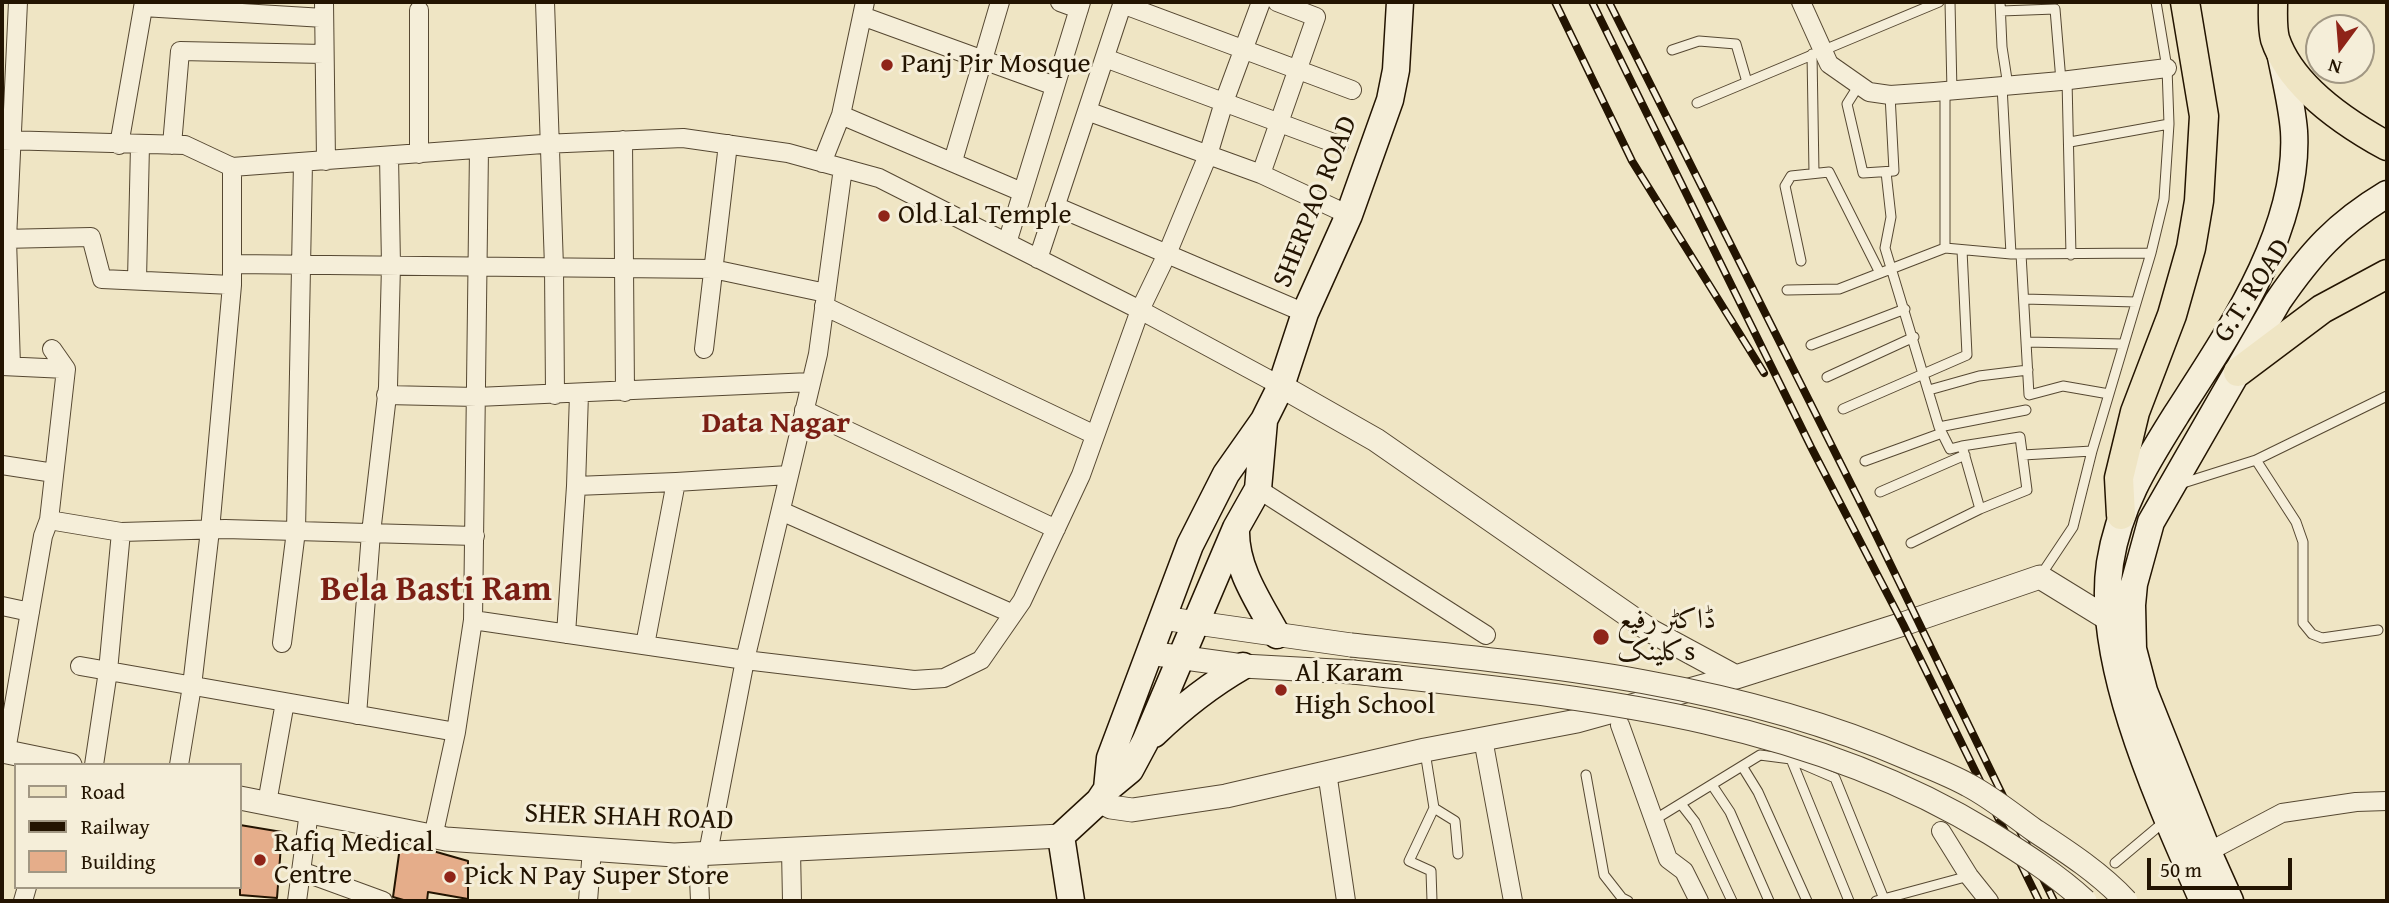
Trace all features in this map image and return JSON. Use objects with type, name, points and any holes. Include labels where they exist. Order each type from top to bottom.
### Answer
[{"type":"main road","name":"SHERPAO ROAD","points":[[1103,795],[1110,758],[1190,545],[1226,474],[1264,420],[1281,386],[1305,313],[1349,215],[1390,100],[1400,2]]},
{"type":"main road","points":[[2121,516],[2119,478],[2133,422],[2172,315],[2191,247],[2199,201],[2204,116],[2185,2]]},
{"type":"main road","points":[[2258,2],[2275,27],[2297,77],[2348,121],[2387,146]]},
{"type":"main road","points":[[2203,901],[2166,819],[2123,693],[2110,620],[2110,564],[2121,516],[2136,480],[2264,268],[2280,225],[2288,190],[2294,132],[2275,27]]},
{"type":"main road","name":"G.T. ROAD","points":[[2230,901],[2207,852],[2144,691],[2133,649],[2132,606],[2141,554],[2151,522],[2278,301],[2325,240],[2350,218],[2387,194]]},
{"type":"main road","points":[[2238,372],[2322,309],[2387,274]]},
{"type":"main road","name":"SHERPAO ROAD","points":[[1145,742],[1236,528],[1258,489],[1264,420]]},
{"type":"main road","points":[[1236,528],[1236,549],[1251,588],[1277,635]]},
{"type":"main road","points":[[1071,901],[1061,836],[1130,770],[1145,742],[1185,704],[1243,666]]},
{"type":"street","points":[[18,2],[9,46],[6,140],[4,239],[7,366],[66,369]]},
{"type":"street","points":[[544,2],[554,267],[555,395]]},
{"type":"street","points":[[953,161],[1000,2]]},
{"type":"street","points":[[1007,243],[1080,5],[1060,2]]},
{"type":"street","points":[[473,620],[745,660],[914,680],[944,678],[981,660],[1022,601],[1081,475],[1140,310],[1167,254],[1208,155],[1261,2]]},
{"type":"street","points":[[1261,174],[1316,17],[1277,2]]},
{"type":"street","points":[[1801,2],[1817,52],[1829,64],[1869,92],[1890,94],[1949,91],[2064,81],[2167,68]]},
{"type":"street","points":[[1038,259],[1123,3],[1352,90]]},
{"type":"street","points":[[120,145],[144,4],[324,10],[326,160]]},
{"type":"street","points":[[822,163],[841,115],[864,9],[983,60],[1055,86]]},
{"type":"street","points":[[419,10],[419,154]]},
{"type":"street","points":[[172,145],[180,51],[324,54]]},
{"type":"street","points":[[1105,58],[1339,145]]},
{"type":"street","points":[[1087,111],[1261,174],[1349,215]]},
{"type":"street","points":[[841,115],[1022,192]]},
{"type":"street","points":[[6,140],[184,145],[232,167],[549,144],[683,138],[788,153],[879,178],[1140,310],[1376,440],[1651,631],[1736,677]]},
{"type":"street","points":[[623,140],[625,392]]},
{"type":"street","points":[[136,280],[140,145]]},
{"type":"street","points":[[704,349],[728,145]]},
{"type":"street","points":[[433,837],[456,732],[473,620],[479,149]]},
{"type":"street","points":[[357,715],[371,533],[386,395],[390,265],[389,156]]},
{"type":"street","points":[[282,643],[296,531],[303,162]]},
{"type":"street","points":[[179,763],[209,530],[232,285],[232,167]]},
{"type":"street","points":[[700,901],[703,854],[745,660],[818,354],[844,168]]},
{"type":"street","points":[[1055,206],[1305,313]]},
{"type":"street","points":[[4,239],[91,237],[102,279],[232,285]]},
{"type":"street","points":[[232,264],[713,269],[825,300],[1095,435]]},
{"type":"street","points":[[52,349],[66,369],[49,520],[43,536],[30,612],[10,676],[4,751],[61,763]]},
{"type":"street","points":[[386,395],[555,395],[811,382]]},
{"type":"street","points":[[566,634],[579,394]]},
{"type":"street","points":[[804,410],[1056,530]]},
{"type":"street","points":[[2,465],[54,473]]},
{"type":"street","points":[[576,486],[789,475]]},
{"type":"street","points":[[645,645],[676,482]]},
{"type":"street","points":[[1258,489],[1486,635]]},
{"type":"street","points":[[780,511],[1013,614]]},
{"type":"street","points":[[49,520],[121,532],[209,530],[475,536]]},
{"type":"street","points":[[94,763],[108,671],[121,532]]},
{"type":"street","points":[[1103,795],[1111,807],[1132,810],[1226,796],[1425,750],[1577,721],[1736,677],[1903,624],[2040,576],[2110,620]]},
{"type":"street","points":[[2,606],[30,612]]},
{"type":"street","points":[[1162,618],[1351,645],[1502,660],[1734,701],[1869,741],[1969,785],[2073,856],[2126,901]]},
{"type":"street","points":[[1149,653],[1243,666],[1353,671],[1532,692],[1665,712],[1735,728],[1805,747],[1886,777],[1949,808],[2011,846],[2085,901]]},
{"type":"street","points":[[80,666],[456,732]]},
{"type":"street","points":[[267,803],[285,702]]},
{"type":"street","points":[[1620,725],[1668,859],[1684,871],[1699,901]]},
{"type":"street","points":[[1483,739],[1513,901]]},
{"type":"street","points":[[1327,772],[1346,901]]},
{"type":"street","name":"SHER SHAH ROAD","points":[[242,798],[433,837],[674,855],[1061,836]]},
{"type":"street","points":[[2207,852],[2282,813],[2356,802],[2387,801]]},
{"type":"street","points":[[297,901],[309,812]]},
{"type":"street","points":[[1941,831],[1969,876],[1989,901]]},
{"type":"street","points":[[589,901],[592,849]]},
{"type":"street","points":[[791,850],[792,901]]},
{"type":"street","points":[[301,871],[383,901]]},
{"type":"lane","points":[[1697,103],[1939,2]]},
{"type":"lane","points":[[1945,248],[1950,2]]},
{"type":"lane","points":[[2040,576],[2073,527],[2164,199],[2169,124],[2167,68],[2156,2]]},
{"type":"lane","points":[[2071,255],[2070,142],[2055,9],[2000,6],[2016,254],[2024,299],[2029,395],[2063,386],[2109,394]]},
{"type":"lane","points":[[1672,50],[1699,41],[1736,44],[1747,82]]},
{"type":"lane","points":[[1814,173],[1817,52]]},
{"type":"lane","points":[[1859,85],[1847,104],[1863,173],[1894,172],[1890,94]]},
{"type":"lane","points":[[2070,142],[2169,124]]},
{"type":"lane","points":[[1801,261],[1785,186],[1791,176],[1829,172],[1880,272]]},
{"type":"lane","points":[[1886,172],[1891,217],[1885,248],[1941,430],[1950,449],[1964,450]]},
{"type":"lane","points":[[1787,290],[1839,289],[1945,248],[2016,254],[2151,253]]},
{"type":"lane","points":[[1843,410],[1967,355],[1962,250]]},
{"type":"lane","points":[[2024,299],[2136,302]]},
{"type":"lane","points":[[1811,345],[1905,309]]},
{"type":"lane","points":[[1827,377],[1914,337]]},
{"type":"lane","points":[[2026,342],[2123,344]]},
{"type":"lane","points":[[1928,390],[1979,376],[2028,370]]},
{"type":"lane","points":[[2170,488],[2256,460],[2387,396]]},
{"type":"lane","points":[[1865,461],[1941,430],[2026,410]]},
{"type":"lane","points":[[1880,492],[1964,450],[2020,437],[2027,490],[1980,509],[1911,543]]},
{"type":"lane","points":[[1964,450],[1980,509]]},
{"type":"lane","points":[[2023,455],[2092,452]]},
{"type":"lane","points":[[2256,460],[2296,522],[2302,542],[2303,623],[2312,634],[2322,638],[2378,630]]},
{"type":"lane","points":[[1425,750],[1434,808],[1409,861],[1431,871],[1432,901]]},
{"type":"lane","points":[[1654,820],[1760,755],[1791,759],[1835,778],[1880,900],[1969,876]]},
{"type":"lane","points":[[1791,759],[1849,901]]},
{"type":"lane","points":[[1742,766],[1758,792],[1807,901]]},
{"type":"lane","points":[[1586,775],[1604,875],[1622,898],[1628,901]]},
{"type":"lane","points":[[1712,785],[1730,812],[1769,901]]},
{"type":"lane","points":[[1681,804],[1695,822],[1732,901]]},
{"type":"lane","points":[[1434,808],[1455,821],[1458,854]]},
{"type":"lane","points":[[2115,863],[2166,819]]},
{"type":"building","name":"Rafiq Medical Centre","points":[[242,825],[282,832],[277,898],[240,895]]},
{"type":"building","points":[[400,847],[433,851],[468,861],[468,899],[428,892],[427,901],[407,901],[393,897]]},
{"type":"railway","points":[[1555,2],[1632,161],[1764,373]]},
{"type":"railway","points":[[1592,2],[2039,901]]},
{"type":"railway","points":[[1609,2],[1867,516],[2054,901]]},
{"type":"place","name":"Panj Pir Mosque","points":[[887,65]]},
{"type":"place","name":"Old Lal Temple","points":[[884,216]]},
{"type":"place","name":"ڈاکٹر رفیع کلینکs","points":[[1601,637]]},
{"type":"place","name":"Al Karam High School","points":[[1281,690]]},
{"type":"place","name":"Rafiq Medical Centre","points":[[260,860]]},
{"type":"place","name":"Pick N Pay Super Store","points":[[450,877]]},
{"type":"district","name":"Data Nagar","points":[[776,424]]},
{"type":"district","name":"Bela Basti Ram","points":[[436,591]]}]
